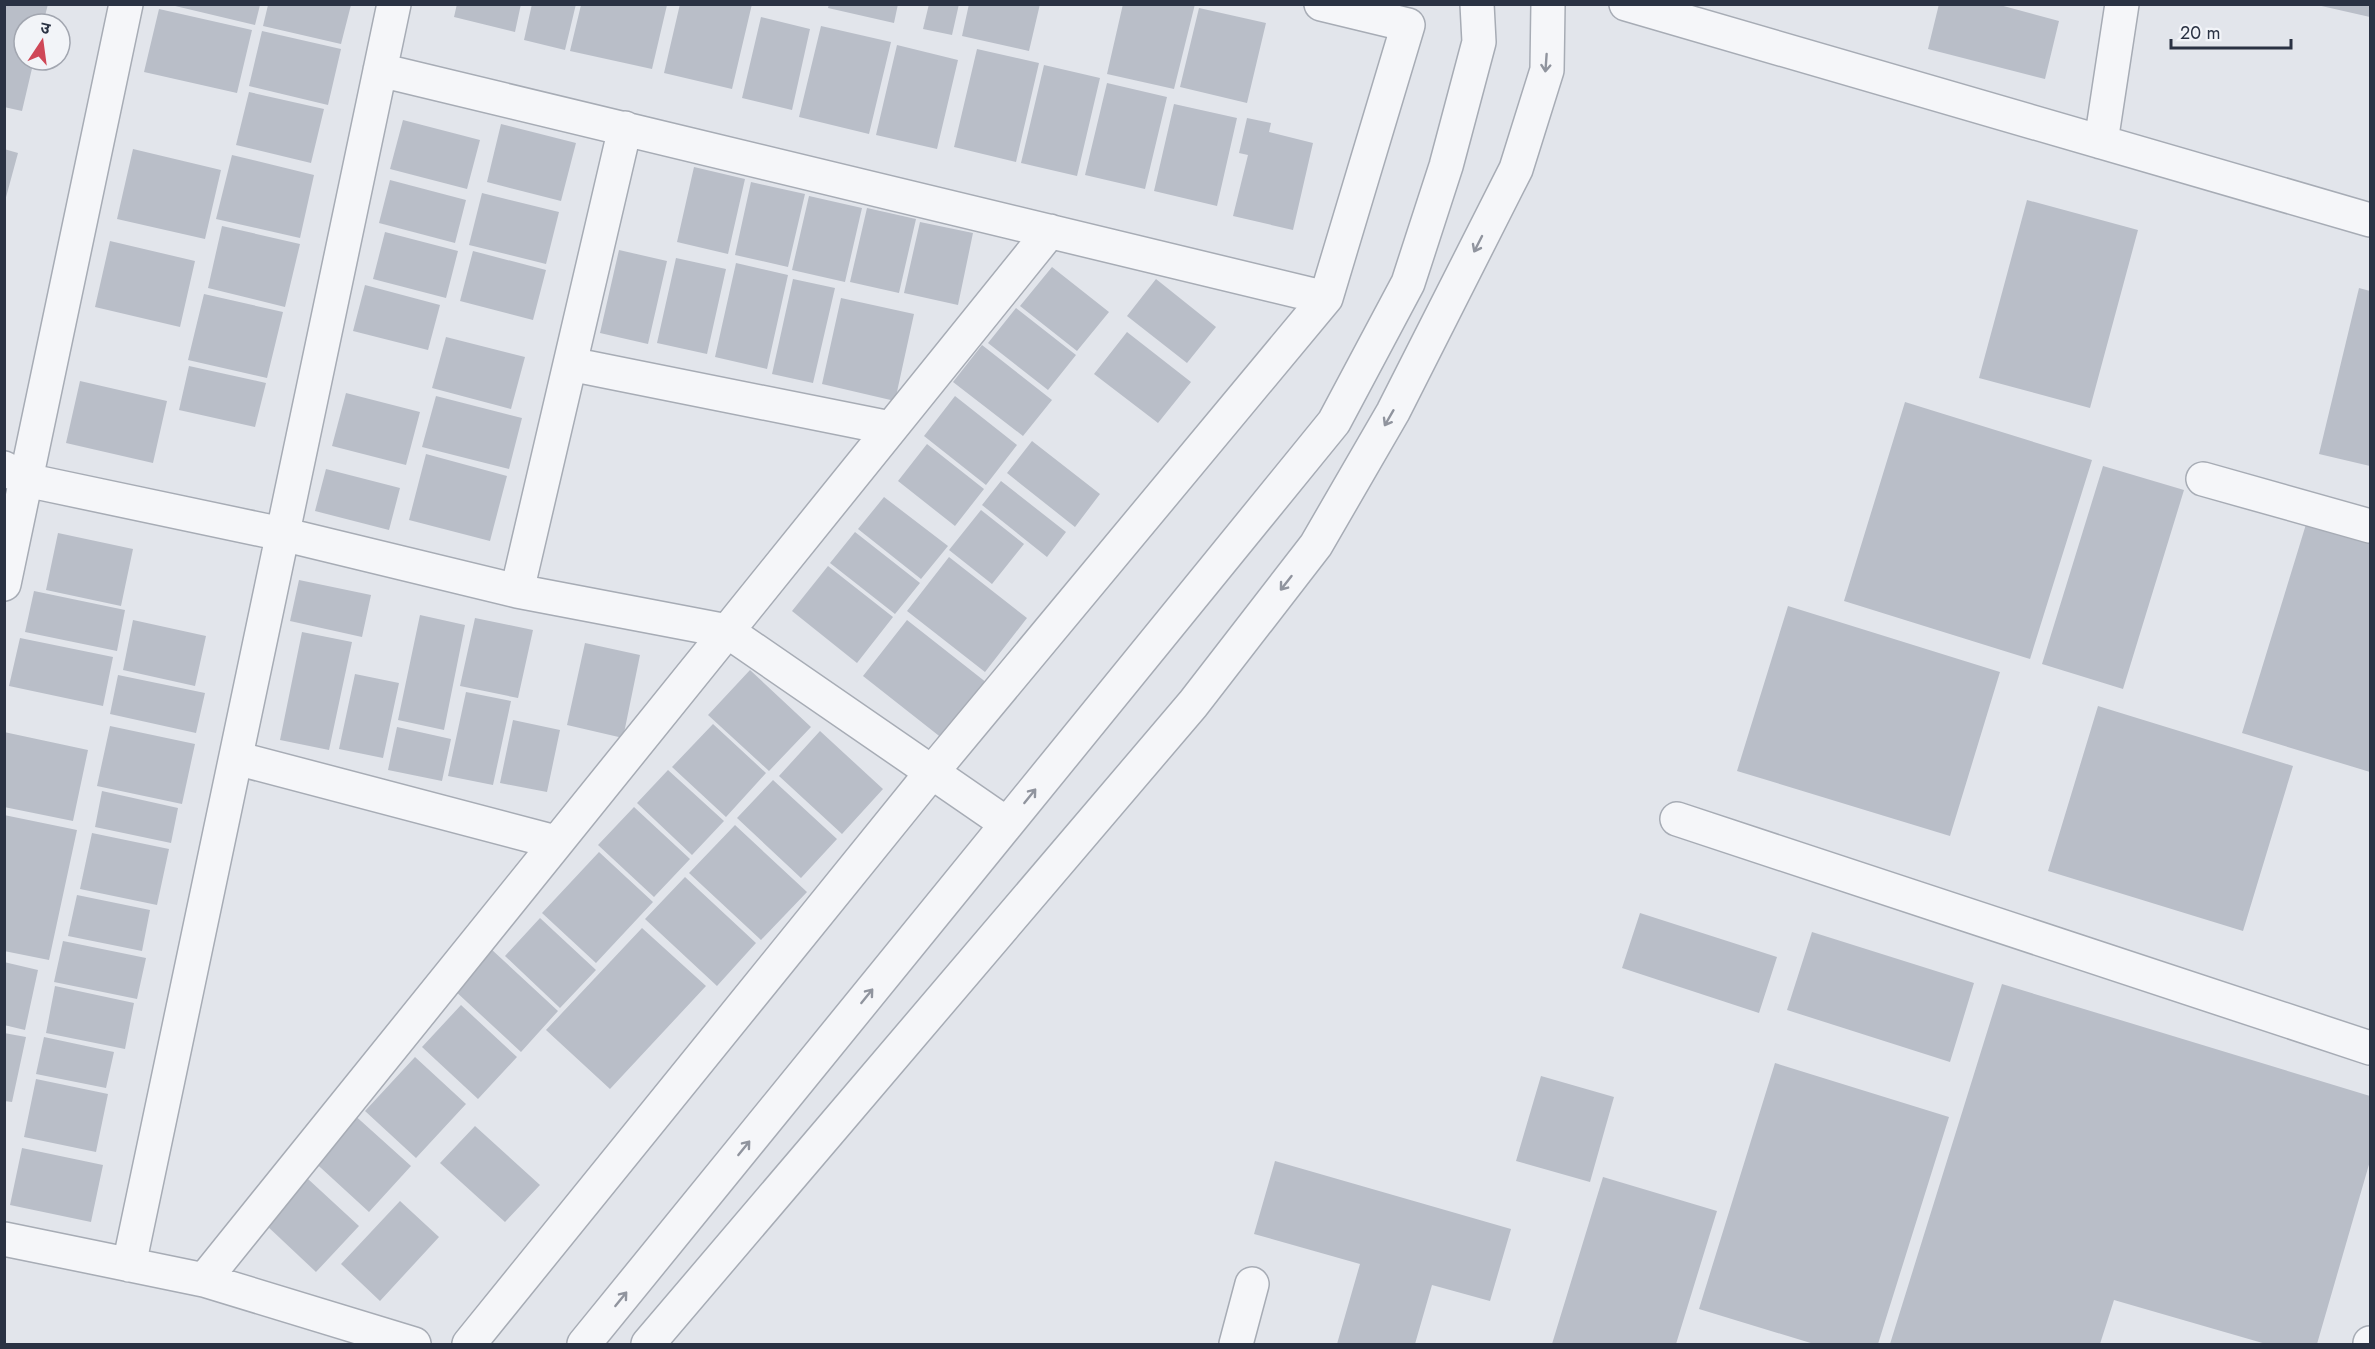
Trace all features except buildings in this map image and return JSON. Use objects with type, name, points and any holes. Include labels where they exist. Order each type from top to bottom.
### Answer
[{"type":"street","points":[[4,584],[15,474],[126,4]]},
{"type":"street","points":[[129,1265],[394,4]]},
{"type":"street","points":[[468,1344],[932,772],[1326,298],[1408,25],[1321,4]]},
{"type":"street","points":[[584,1344],[1334,423],[1408,284],[1446,166],[1479,42],[1477,4]]},
{"type":"street","points":[[648,1344],[1193,704],[1316,545],[1393,412],[1516,169],[1547,70],[1548,4]]},
{"type":"street","points":[[1626,4],[2370,220]]},
{"type":"street","points":[[2101,142],[2122,4]]},
{"type":"street","points":[[380,70],[1326,298]]},
{"type":"street","points":[[517,591],[625,129]]},
{"type":"street","points":[[204,1280],[1050,231]]},
{"type":"street","points":[[570,364],[890,428]]},
{"type":"street","points":[[15,474],[282,534],[517,591],[727,631],[1007,824]]},
{"type":"street","points":[[2204,478],[2370,526]]},
{"type":"street","points":[[236,758],[555,842]]},
{"type":"street","points":[[1677,819],[2370,1048]]},
{"type":"street","points":[[4,1239],[204,1280],[414,1344]]},
{"type":"street","points":[[1236,1344],[1251,1284]]}]
